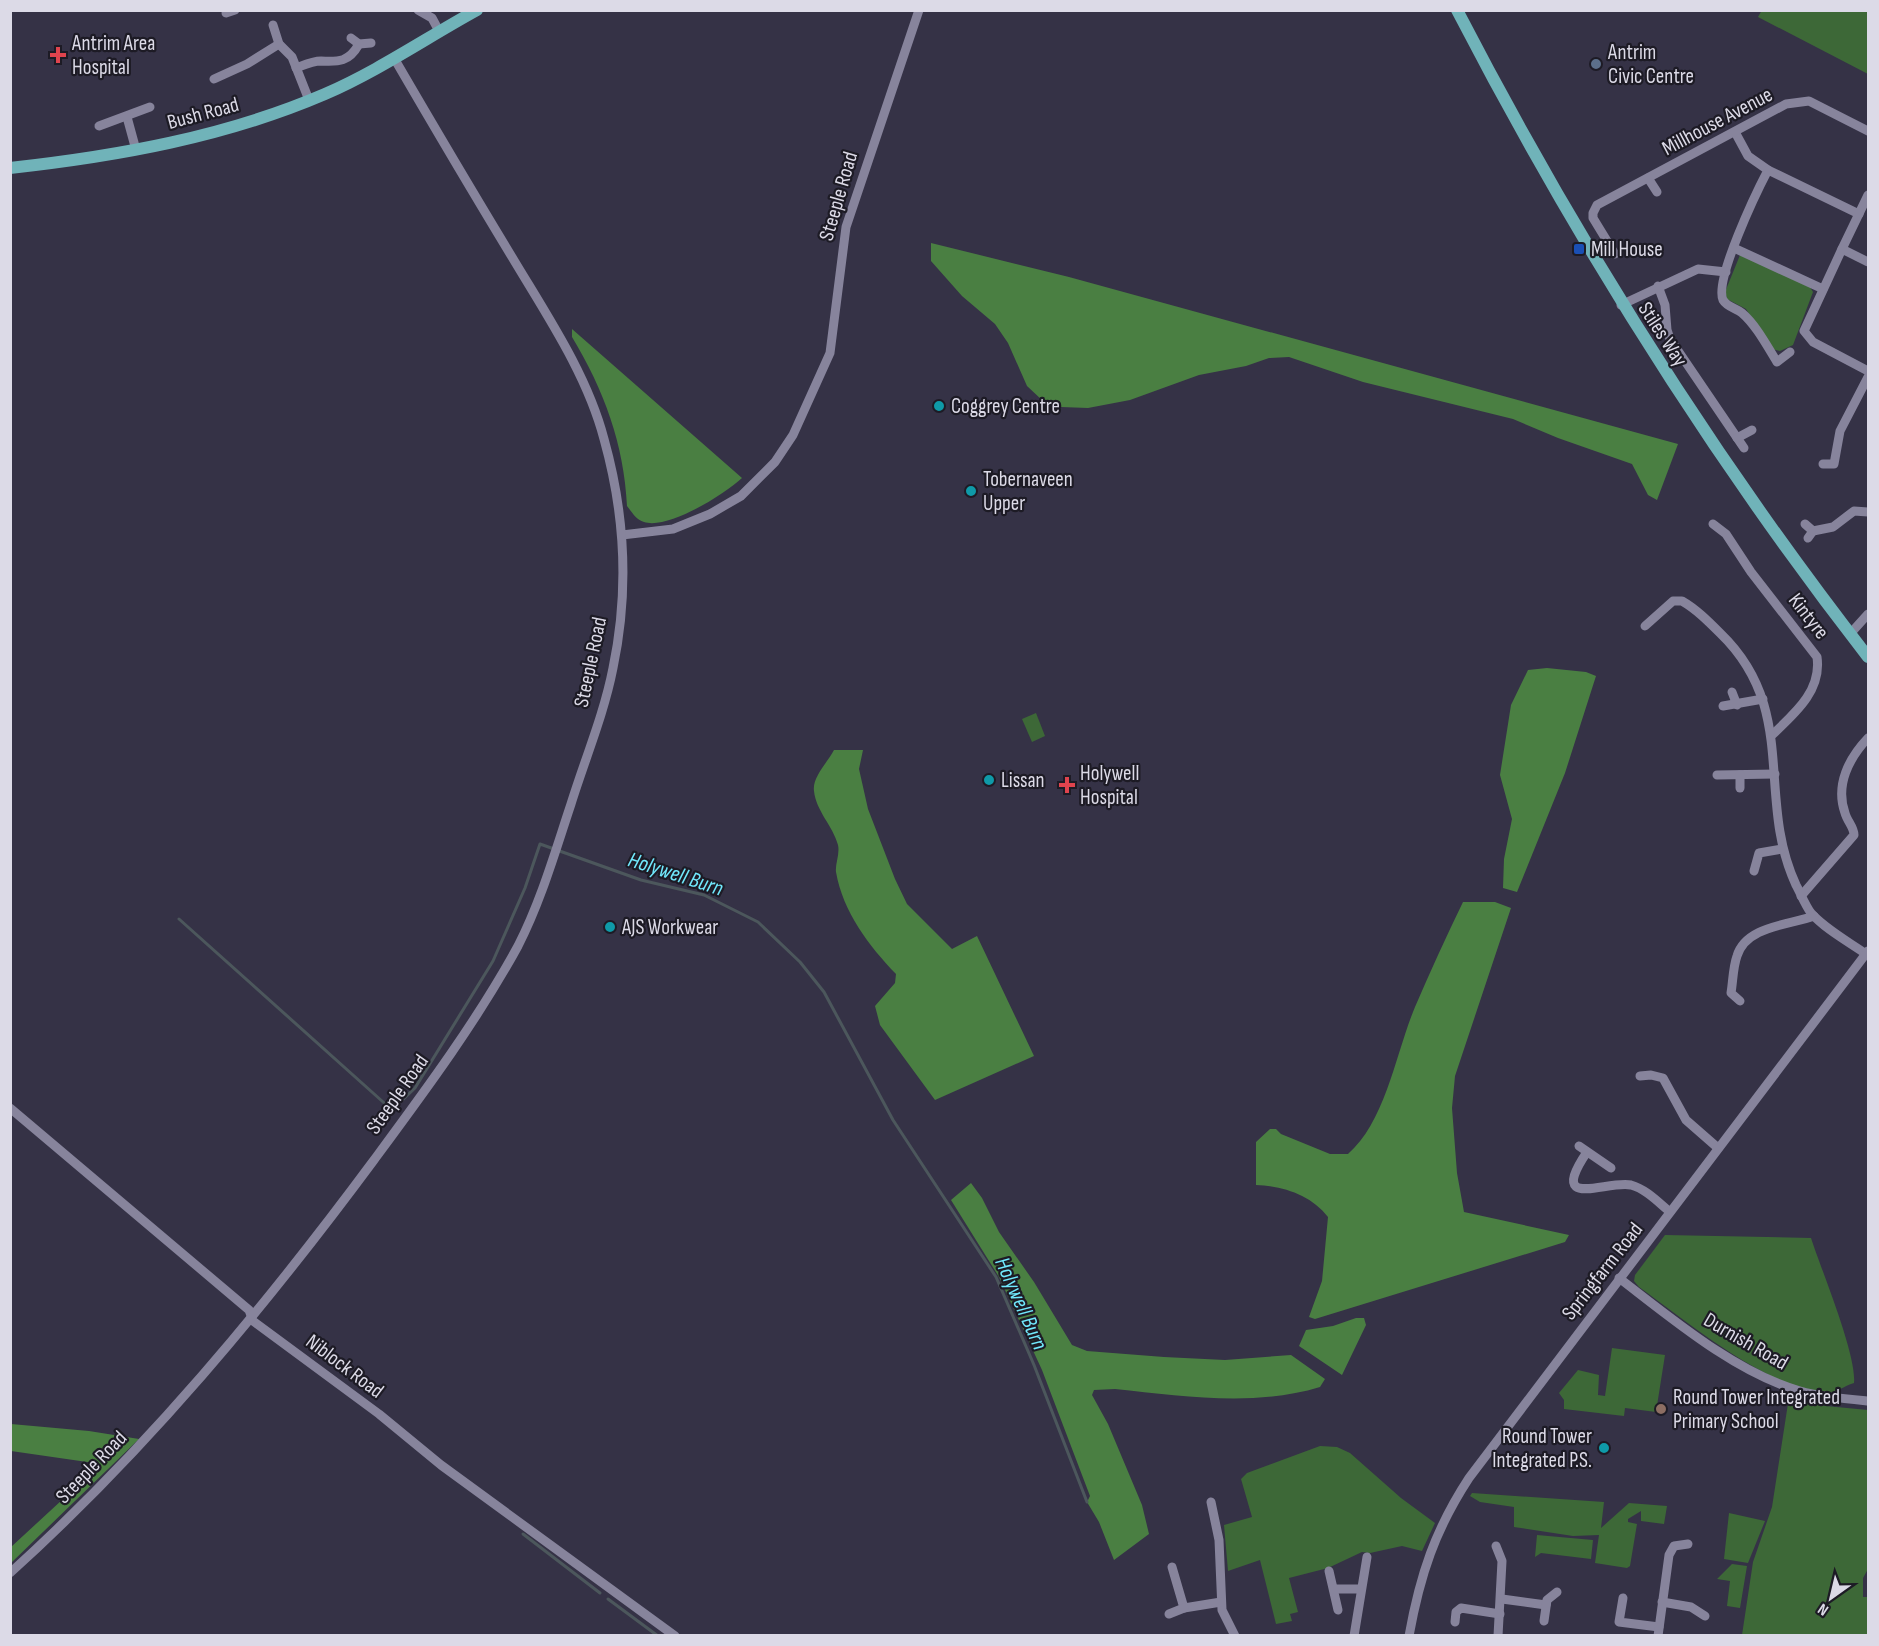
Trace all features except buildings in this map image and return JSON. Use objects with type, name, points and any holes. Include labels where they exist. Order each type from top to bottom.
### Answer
[{"type":"main road","points":[[394,58],[477,10]]},
{"type":"main road","name":"Stiles Way","points":[[1457,10],[1621,305],[1685,405],[1869,657]]},
{"type":"main road","name":"Bush Road","points":[[10,168],[136,150],[236,126],[309,100],[394,58]]},
{"type":"street","points":[[418,10],[432,18],[439,31]]},
{"type":"street","name":"Steeple Road","points":[[622,535],[673,529],[710,514],[741,496],[775,462],[793,435],[830,353],[846,227],[919,10]]},
{"type":"street","points":[[273,25],[279,44],[292,57],[309,100]]},
{"type":"street","points":[[351,38],[359,44],[371,43]]},
{"type":"street","points":[[214,79],[247,64],[279,44]]},
{"type":"street","points":[[296,68],[318,61],[340,63],[350,57],[359,44]]},
{"type":"street","name":"Steeple Road","points":[[10,1574],[134,1453],[251,1316],[343,1201],[414,1107],[475,1016],[526,929],[555,853],[613,667],[623,578],[622,535],[604,437],[572,363],[544,311],[394,58]]},
{"type":"street","name":"Millhouse Avenue","points":[[1615,254],[1593,218],[1593,211],[1597,205],[1786,104],[1802,101],[1815,104],[1869,131]]},
{"type":"street","points":[[99,126],[150,107]]},
{"type":"street","points":[[127,117],[136,150]]},
{"type":"street","points":[[1735,132],[1748,156],[1768,170],[1858,214]]},
{"type":"street","points":[[1768,170],[1746,212],[1726,272],[1722,292],[1725,302],[1745,316],[1777,362],[1790,352]]},
{"type":"street","name":"Millhouse Avenue","points":[[1648,178],[1657,192]]},
{"type":"street","points":[[1869,195],[1804,326],[1805,334],[1813,342],[1869,371]]},
{"type":"street","points":[[1734,248],[1822,289]]},
{"type":"street","points":[[1842,249],[1869,262]]},
{"type":"street","points":[[1621,305],[1658,286],[1702,268],[1726,272]]},
{"type":"street","points":[[1658,286],[1667,312],[1668,334],[1744,448]]},
{"type":"street","points":[[1823,464],[1834,465],[1840,431],[1869,377]]},
{"type":"street","points":[[1737,438],[1752,430]]},
{"type":"street","points":[[1805,524],[1810,535],[1833,527],[1852,512],[1869,512]]},
{"type":"street","name":"Kintyre","points":[[1713,524],[1726,534],[1751,572],[1817,657],[1816,679],[1807,698],[1772,735]]},
{"type":"street","points":[[1671,589],[1675,600]]},
{"type":"street","points":[[1645,626],[1675,600]]},
{"type":"street","points":[[1675,600],[1683,602],[1699,614],[1732,646],[1751,672],[1763,699],[1772,735],[1782,849],[1801,896],[1814,916],[1867,953]]},
{"type":"street","points":[[1850,634],[1869,614]]},
{"type":"street","points":[[1657,616],[1664,624]]},
{"type":"street","points":[[1732,692],[1737,705]]},
{"type":"street","points":[[1723,706],[1763,699]]},
{"type":"street","points":[[1801,896],[1854,835],[1842,801],[1844,773],[1854,755],[1869,738]]},
{"type":"street","points":[[1717,775],[1775,774]]},
{"type":"street","points":[[1740,775],[1740,788]]},
{"type":"street","points":[[1754,871],[1759,853],[1782,849]]},
{"type":"street","points":[[1740,1001],[1731,993],[1736,960],[1743,944],[1752,935],[1814,916]]},
{"type":"street","name":"Springfarm Road","points":[[1409,1635],[1423,1570],[1447,1512],[1469,1478],[1867,953]]},
{"type":"street","points":[[1640,1076],[1651,1075],[1663,1078],[1686,1120],[1718,1149]]},
{"type":"street","name":"Niblock Road","points":[[10,1108],[249,1310],[253,1322],[379,1414],[440,1464],[675,1635]]},
{"type":"street","points":[[1611,1168],[1583,1149],[1573,1175],[1574,1182],[1586,1191],[1621,1185],[1634,1186],[1670,1212]]},
{"type":"street","name":"Durnish Road","points":[[1619,1278],[1727,1356],[1750,1369],[1799,1391],[1869,1401]]},
{"type":"street","points":[[1211,1502],[1209,1515],[1221,1560],[1221,1602],[1226,1622],[1235,1635]]},
{"type":"street","points":[[1623,1598],[1619,1622],[1659,1631],[1671,1550],[1679,1544],[1688,1544]]},
{"type":"street","points":[[1496,1546],[1502,1561],[1502,1599],[1498,1635]]},
{"type":"street","points":[[1354,1635],[1367,1557]]},
{"type":"street","points":[[1172,1567],[1184,1608]]},
{"type":"street","points":[[1329,1571],[1338,1610]]},
{"type":"street","points":[[1334,1589],[1361,1589]]},
{"type":"street","points":[[1544,1621],[1547,1600],[1557,1592]]},
{"type":"street","points":[[1502,1599],[1546,1605]]},
{"type":"street","points":[[1169,1614],[1184,1608],[1221,1602]]},
{"type":"street","points":[[1662,1602],[1691,1607],[1705,1616]]},
{"type":"street","points":[[1455,1622],[1456,1612],[1461,1608],[1500,1614]]},
{"type":"green space","points":[[1762,10],[1868,11],[1868,74],[1758,17]]},
{"type":"green space","points":[[931,243],[1069,277],[1678,444],[1657,500],[1648,495],[1632,464],[1558,438],[1513,419],[1363,382],[1289,357],[1269,358],[1246,366],[1199,375],[1130,400],[1088,408],[1061,407],[1043,401],[1027,386],[1008,343],[995,324],[962,296],[931,261]]},
{"type":"green space","points":[[1740,255],[1810,287],[1813,292],[1793,345],[1780,351],[1772,349],[1746,309],[1727,299],[1725,292]]},
{"type":"green space","points":[[572,329],[742,478],[723,493],[681,516],[654,523],[636,518],[627,506],[622,461],[603,397],[572,337]]},
{"type":"green space","points":[[1547,668],[1586,672],[1596,676],[1565,773],[1517,892],[1503,888],[1504,859],[1512,819],[1500,775],[1511,705],[1528,670]]},
{"type":"green space","points":[[1036,713],[1045,736],[1032,742],[1022,719]]},
{"type":"green space","points":[[834,750],[863,750],[859,769],[868,809],[907,904],[952,949],[977,936],[1034,1056],[935,1100],[880,1025],[875,1006],[895,983],[896,974],[858,928],[845,901],[836,872],[838,845],[815,798],[815,780]]},
{"type":"green space","points":[[1463,902],[1495,902],[1511,908],[1455,1076],[1452,1108],[1457,1173],[1464,1212],[1569,1235],[1565,1242],[1315,1319],[1309,1317],[1322,1281],[1328,1217],[1305,1197],[1296,1193],[1276,1187],[1256,1185],[1256,1142],[1270,1129],[1276,1129],[1281,1134],[1330,1154],[1348,1154],[1361,1140],[1381,1105],[1415,1007]]},
{"type":"green space","points":[[971,1183],[982,1198],[999,1232],[1034,1282],[1072,1345],[1087,1351],[1225,1360],[1291,1355],[1325,1379],[1320,1387],[1270,1397],[1192,1397],[1115,1389],[1094,1390],[1092,1395],[1108,1424],[1142,1505],[1149,1534],[1114,1560],[1099,1522],[1087,1502],[1090,1496],[1042,1370],[999,1277],[951,1200]]},
{"type":"green space","points":[[1665,1235],[1811,1238],[1850,1353],[1854,1383],[1836,1391],[1824,1393],[1778,1379],[1728,1351],[1639,1287],[1634,1281],[1635,1275]]},
{"type":"green space","points":[[1356,1318],[1364,1318],[1366,1325],[1342,1375],[1299,1346],[1306,1330],[1333,1326]]},
{"type":"green space","points":[[1612,1348],[1665,1355],[1656,1412],[1625,1408],[1624,1416],[1564,1409],[1564,1400],[1559,1393],[1578,1370],[1599,1375],[1598,1395],[1605,1396]]},
{"type":"green space","points":[[1789,1397],[1826,1406],[1868,1410],[1868,1569],[1863,1578],[1863,1597],[1868,1597],[1868,1635],[1742,1635],[1753,1562],[1772,1507]]},
{"type":"green space","points":[[11,1424],[89,1431],[139,1439],[11,1563],[11,1547],[101,1464],[11,1451]]},
{"type":"green space","points":[[1320,1446],[1337,1447],[1350,1453],[1401,1498],[1435,1523],[1422,1551],[1402,1546],[1370,1553],[1362,1552],[1328,1568],[1289,1578],[1298,1612],[1290,1614],[1292,1621],[1276,1624],[1260,1560],[1228,1571],[1224,1525],[1252,1517],[1241,1479],[1247,1473]]},
{"type":"green space","points":[[1472,1493],[1604,1502],[1601,1528],[1629,1503],[1667,1506],[1664,1524],[1641,1521],[1641,1511],[1628,1519],[1628,1522],[1637,1524],[1630,1566],[1627,1568],[1595,1563],[1599,1535],[1573,1536],[1514,1527],[1514,1507],[1480,1502],[1470,1496]]},
{"type":"green space","points":[[1729,1513],[1765,1521],[1748,1563],[1724,1559]]},
{"type":"green space","points":[[1537,1535],[1593,1540],[1591,1559],[1541,1553],[1535,1557]]},
{"type":"green space","points":[[1732,1564],[1747,1566],[1740,1608],[1727,1606],[1730,1581],[1717,1579]]},
{"type":"waterway","name":"Holywell Burn","points":[[179,919],[392,1110],[415,1088],[493,961],[525,888],[540,844],[641,880],[704,895],[758,922],[800,962],[824,992],[893,1120],[996,1277],[1034,1365],[1087,1502]]},
{"type":"waterway","points":[[523,1534],[600,1593]]},
{"type":"waterway","points":[[608,1599],[658,1636]]},
{"type":"place","name":"Antrim Area Hospital","points":[[58,55]]},
{"type":"place","name":"Antrim Civic Centre","points":[[1596,64]]},
{"type":"place","name":"Mill House","points":[[1579,249]]},
{"type":"place","name":"Coggrey Centre","points":[[939,406]]},
{"type":"place","name":"Tobernaveen Upper","points":[[971,491]]},
{"type":"place","name":"Lissan","points":[[989,780]]},
{"type":"place","name":"Holywell Hospital","points":[[1067,785]]},
{"type":"place","name":"AJS Workwear","points":[[610,927]]},
{"type":"place","name":"Round Tower Integrated Primary School","points":[[1661,1409]]},
{"type":"place","name":"Round Tower Integrated P.S.","points":[[1604,1448]]}]
